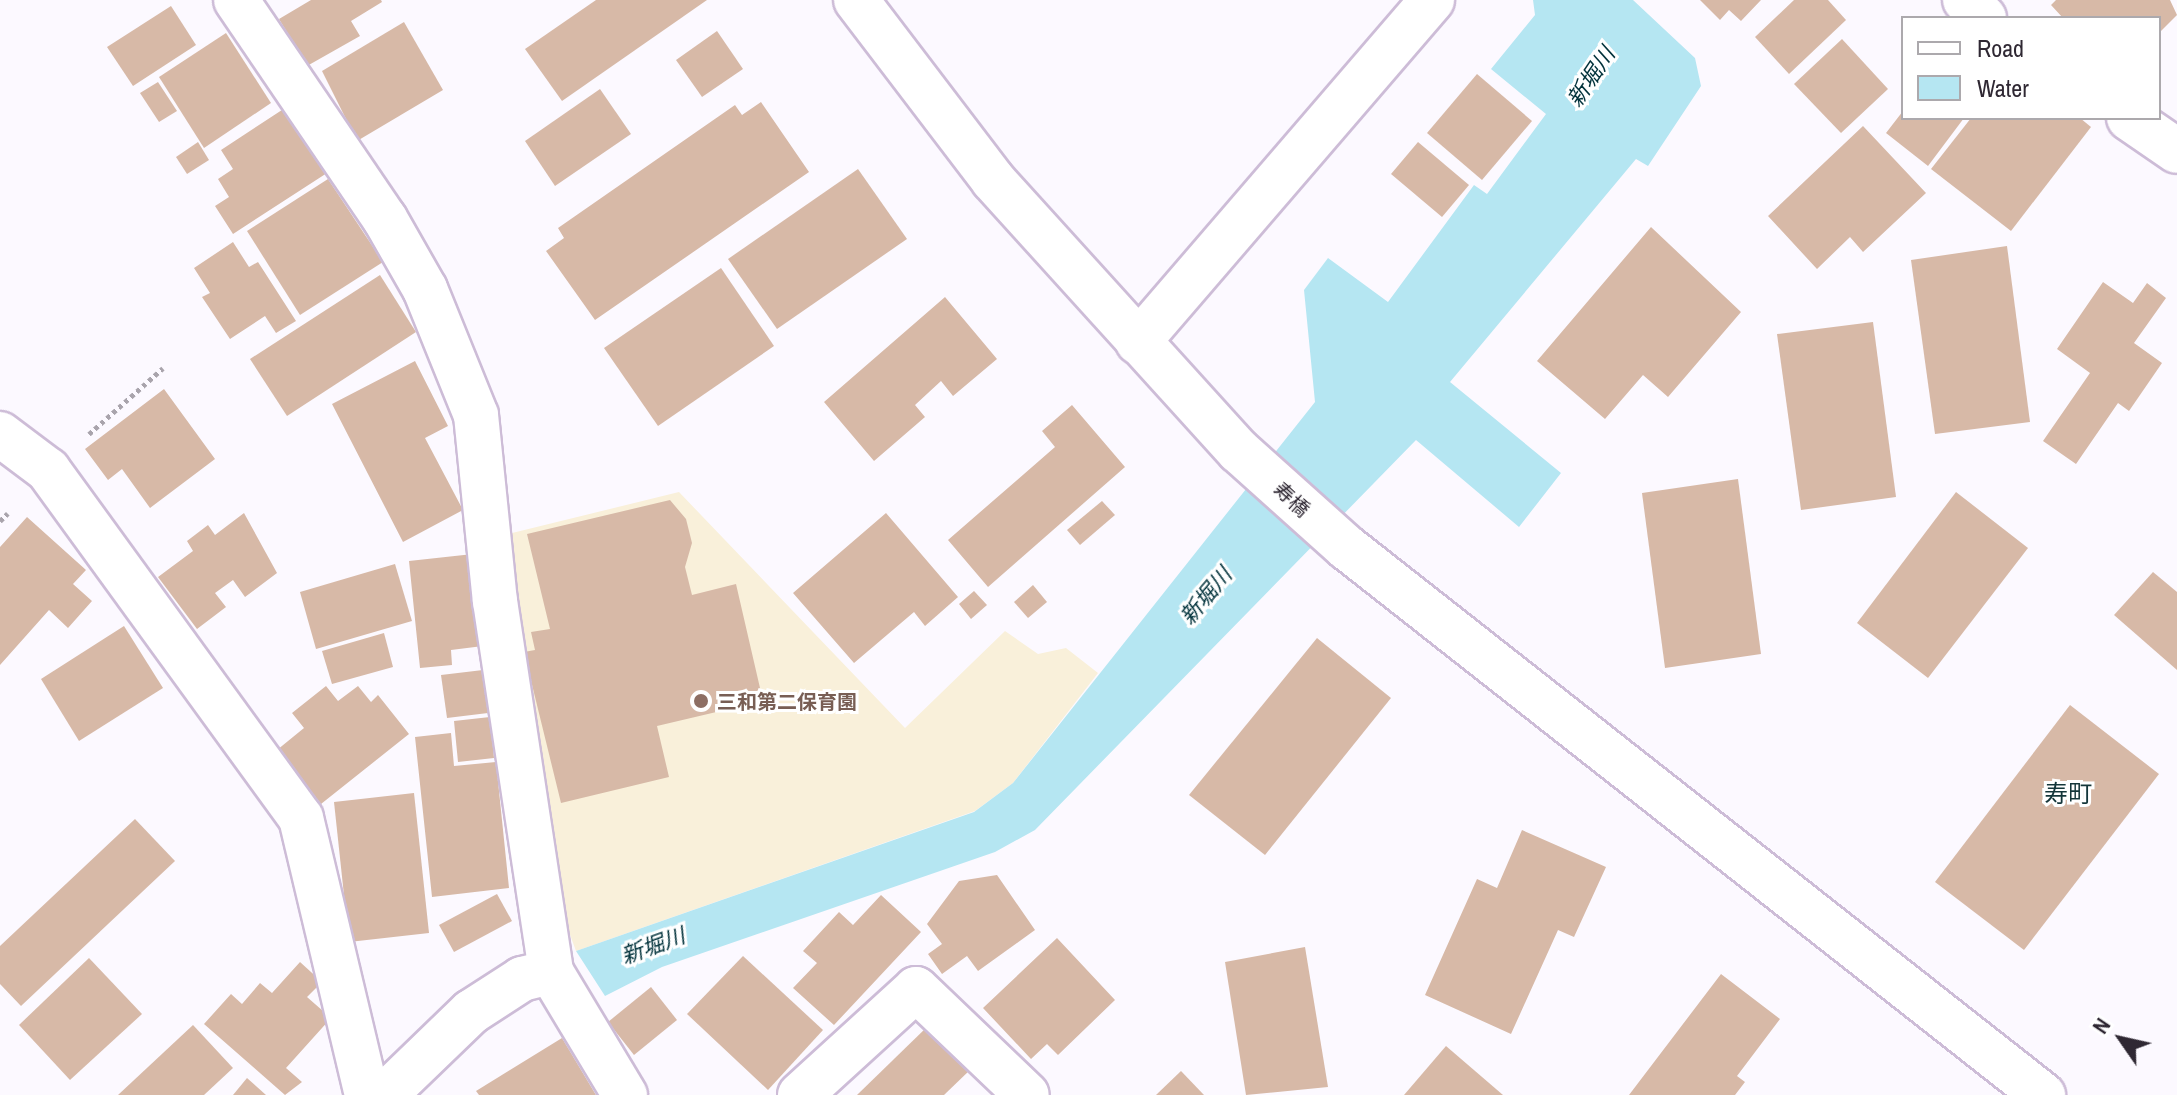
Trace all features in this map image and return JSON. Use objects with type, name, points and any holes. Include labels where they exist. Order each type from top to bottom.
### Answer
[{"type":"street","points":[[236,0],[393,233],[425,289],[476,415],[495,601],[551,972],[625,1095]]},
{"type":"street","name":"寿橋","points":[[856,0],[993,180],[1239,451],[1346,547],[2043,1095]]},
{"type":"street","points":[[1138,342],[1432,0]]},
{"type":"street","points":[[1965,0],[1982,16]]},
{"type":"street","points":[[2132,120],[2177,151]]},
{"type":"street","points":[[0,434],[48,470],[301,818],[367,1095]]},
{"type":"street","points":[[385,1095],[471,1012],[522,979],[551,972]]},
{"type":"street","points":[[800,1095],[916,989],[1027,1095]]},
{"type":"shaded area","name":"三和第二保育園","points":[[679,492],[905,728],[1005,631],[1038,654],[1066,648],[1098,673],[1013,783],[975,811],[576,951],[547,872],[500,536]]},
{"type":"water","name":"新堀川","points":[[1533,0],[1633,0],[1695,58],[1701,86],[1648,166],[1636,159],[1450,382],[1561,473],[1519,527],[1416,440],[1035,830],[995,852],[662,967],[605,996],[576,951],[974,812],[1013,783],[1315,402],[1304,290],[1328,258],[1388,302],[1474,185],[1487,194],[1546,114],[1491,69],[1535,15]]},
{"type":"building","points":[[311,0],[382,2],[351,21],[360,36],[307,66],[279,19]]},
{"type":"building","points":[[596,0],[707,0],[562,101],[525,49]]},
{"type":"building","points":[[1700,0],[1761,0],[1741,21],[1729,10],[1720,20]]},
{"type":"building","points":[[1794,0],[1828,0],[1846,20],[1789,74],[1755,37]]},
{"type":"building","points":[[2056,0],[2170,0],[2177,15],[2161,31],[2161,16],[2061,16],[2051,5]]},
{"type":"building","points":[[171,6],[196,45],[133,86],[107,47]]},
{"type":"building","points":[[404,22],[443,90],[357,141],[322,71]]},
{"type":"building","points":[[717,31],[743,69],[702,97],[676,60]]},
{"type":"building","points":[[226,33],[271,103],[204,148],[159,77]]},
{"type":"building","points":[[1842,39],[1888,89],[1841,133],[1794,84]]},
{"type":"building","points":[[1477,74],[1532,121],[1482,180],[1427,133]]},
{"type":"building","points":[[158,82],[177,111],[159,122],[140,93]]},
{"type":"building","points":[[600,89],[631,134],[555,186],[525,141]]},
{"type":"building","points":[[761,102],[809,172],[595,320],[546,251],[564,238],[558,228],[735,105],[742,115]]},
{"type":"building","points":[[285,108],[327,173],[233,234],[215,206],[229,197],[218,179],[233,169],[221,150]]},
{"type":"building","points":[[1901,114],[1901,120],[1962,120],[1928,166],[1886,133]]},
{"type":"building","points":[[1969,120],[2082,120],[2091,127],[2011,231],[1931,169]]},
{"type":"building","points":[[1863,126],[1926,193],[1863,252],[1850,237],[1817,269],[1768,216]]},
{"type":"building","points":[[198,142],[209,160],[187,174],[176,157]]},
{"type":"building","points":[[1418,142],[1469,185],[1442,217],[1391,174]]},
{"type":"building","points":[[858,169],[907,239],[777,329],[728,259]]},
{"type":"building","points":[[328,179],[383,262],[300,315],[247,231]]},
{"type":"building","points":[[1651,227],[1741,312],[1668,397],[1643,375],[1605,419],[1537,361]]},
{"type":"building","points":[[233,242],[249,267],[258,262],[296,321],[276,333],[265,316],[230,339],[202,297],[210,293],[194,268]]},
{"type":"building","points":[[2007,246],[2030,422],[1935,434],[1911,260]]},
{"type":"building","points":[[721,268],[774,346],[658,426],[604,348]]},
{"type":"building","points":[[380,275],[416,332],[287,416],[250,359]]},
{"type":"building","points":[[2103,282],[2133,303],[2147,283],[2166,298],[2134,343],[2162,363],[2129,411],[2118,403],[2076,464],[2043,441],[2090,373],[2057,349]]},
{"type":"building","points":[[945,297],[997,359],[953,396],[941,381],[915,405],[925,417],[874,461],[824,402]]},
{"type":"building","points":[[1873,322],[1896,497],[1801,510],[1777,334]]},
{"type":"building","points":[[415,361],[448,426],[425,438],[463,510],[403,542],[332,404]]},
{"type":"building","points":[[164,389],[215,459],[150,508],[122,469],[108,480],[85,449]]},
{"type":"building","points":[[1072,405],[1125,467],[988,587],[948,540],[1055,447],[1042,431]]},
{"type":"building","points":[[1738,479],[1761,654],[1665,668],[1642,493]]},
{"type":"building","points":[[1956,492],[2028,548],[1928,678],[1857,623]]},
{"type":"building","points":[[670,500],[686,519],[692,543],[685,567],[692,595],[736,584],[763,701],[657,726],[669,777],[561,803],[524,652],[535,650],[531,632],[550,629],[527,534]]},
{"type":"building","points":[[1102,501],[1115,515],[1080,545],[1067,530]]},
{"type":"building","points":[[244,513],[277,573],[245,597],[233,580],[215,593],[226,607],[197,629],[158,577],[193,551],[187,541],[208,525],[215,535]]},
{"type":"building","points":[[886,513],[958,597],[925,626],[914,612],[854,663],[793,593]]},
{"type":"building","points":[[27,517],[86,570],[73,584],[92,601],[68,628],[49,610],[0,665],[0,547]]},
{"type":"building","points":[[473,554],[483,646],[451,650],[452,665],[420,668],[409,561]]},
{"type":"building","points":[[395,564],[412,621],[316,649],[300,592]]},
{"type":"building","points":[[2153,572],[2177,592],[2177,670],[2114,615]]},
{"type":"building","points":[[1033,585],[1047,602],[1028,618],[1014,602]]},
{"type":"building","points":[[974,591],[987,605],[971,619],[959,604]]},
{"type":"building","points":[[124,626],[163,688],[79,741],[41,679]]},
{"type":"building","points":[[384,633],[393,667],[332,684],[322,651]]},
{"type":"building","points":[[1317,638],[1391,698],[1265,855],[1189,795]]},
{"type":"building","points":[[483,670],[488,713],[447,718],[441,675]]},
{"type":"building","points":[[326,686],[338,701],[358,686],[371,702],[378,695],[409,734],[321,804],[277,750],[304,728],[292,713]]},
{"type":"building","points":[[2070,705],[2159,774],[2024,950],[1935,882]]},
{"type":"building","points":[[490,717],[494,758],[458,762],[454,721]]},
{"type":"building","points":[[451,733],[454,766],[496,762],[509,888],[432,897],[415,737]]},
{"type":"building","points":[[414,793],[429,933],[349,942],[334,802]]},
{"type":"building","points":[[135,819],[175,861],[21,1006],[0,984],[0,946]]},
{"type":"building","points":[[1522,830],[1606,867],[1574,937],[1558,930],[1511,1034],[1425,995],[1477,879],[1497,888]]},
{"type":"building","points":[[997,875],[1035,930],[978,971],[967,956],[942,974],[928,954],[942,944],[927,924],[959,881]]},
{"type":"building","points":[[497,894],[512,921],[454,952],[439,925]]},
{"type":"building","points":[[881,895],[921,932],[834,1025],[793,988],[817,963],[803,951],[839,912],[853,925]]},
{"type":"building","points":[[1057,938],[1115,1000],[1058,1055],[1047,1044],[1031,1059],[983,1008]]},
{"type":"building","points":[[1305,947],[1328,1087],[1246,1095],[1225,962]]},
{"type":"building","points":[[743,956],[823,1030],[768,1090],[687,1014]]},
{"type":"building","points":[[89,958],[142,1014],[70,1080],[19,1025]]},
{"type":"building","points":[[300,962],[322,982],[307,997],[331,1018],[286,1068],[302,1082],[285,1095],[204,1024],[231,994],[242,1004],[260,983],[272,993]]},
{"type":"building","points":[[1721,974],[1780,1019],[1737,1076],[1745,1082],[1735,1095],[1629,1095]]},
{"type":"building","points":[[651,987],[677,1020],[634,1055],[608,1022]]},
{"type":"building","points":[[193,1025],[233,1068],[204,1095],[118,1095]]},
{"type":"building","points":[[929,1025],[971,1069],[944,1095],[857,1095]]},
{"type":"building","points":[[562,1038],[596,1095],[479,1095],[476,1091]]},
{"type":"building","points":[[1446,1046],[1503,1095],[1404,1095]]},
{"type":"building","points":[[1181,1071],[1204,1095],[1156,1095]]},
{"type":"building","points":[[247,1078],[266,1095],[233,1095]]},
{"type":"place","name":"三和第二保育園","points":[[701,701]]},
{"type":"district","name":"寿町","points":[[2068,794]]}]
